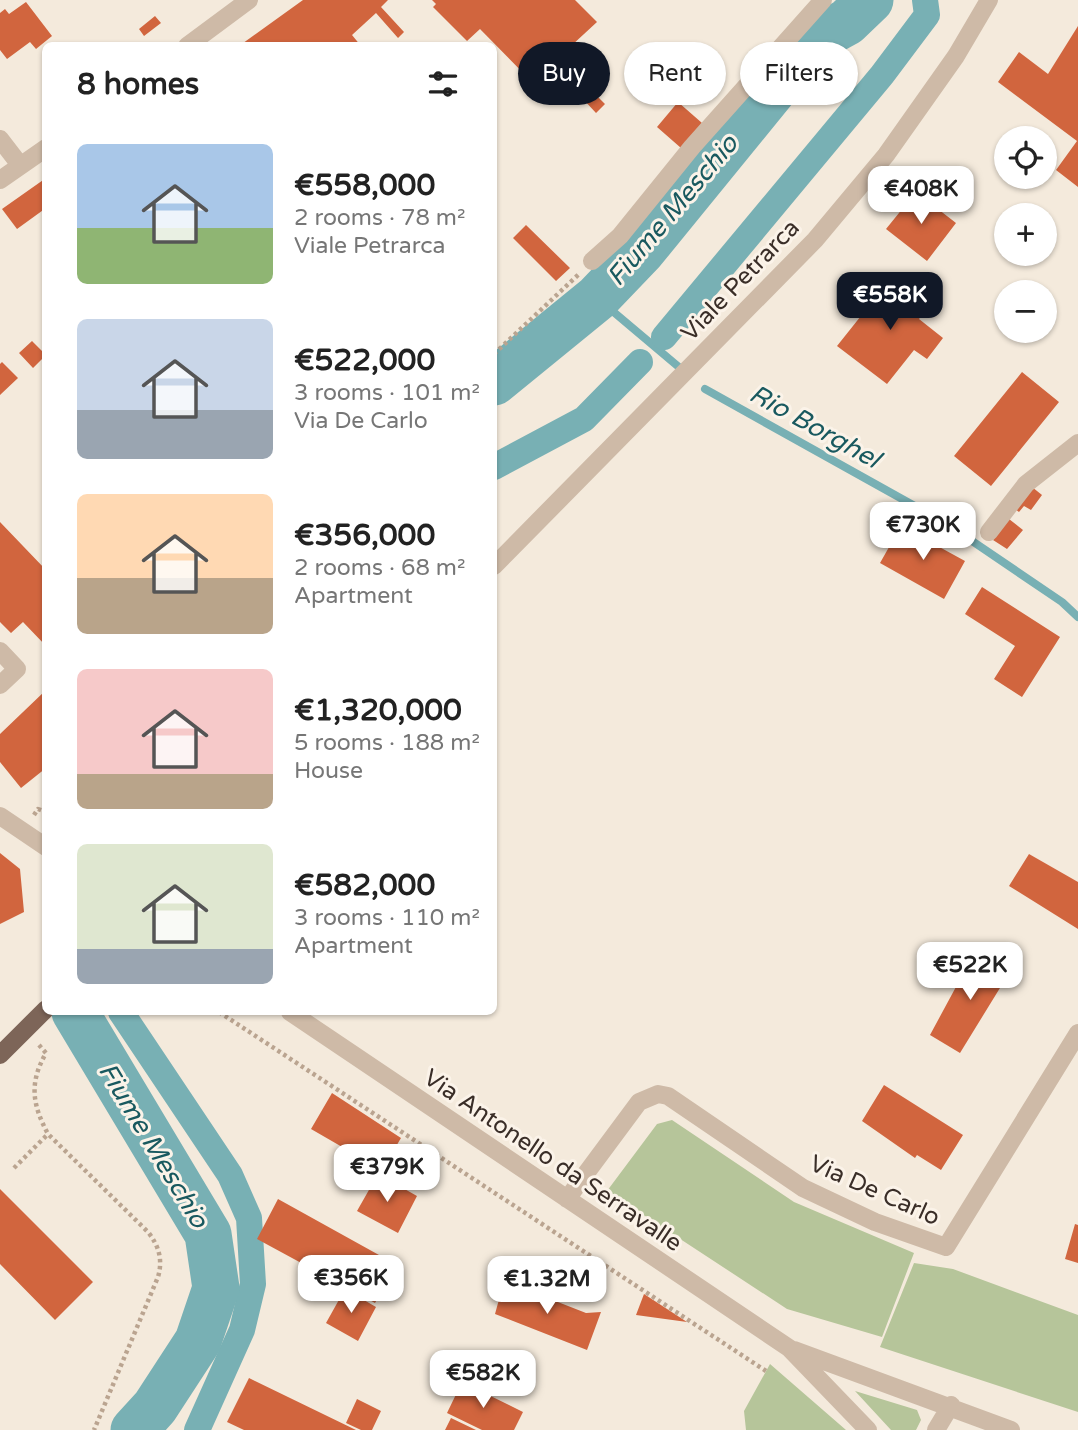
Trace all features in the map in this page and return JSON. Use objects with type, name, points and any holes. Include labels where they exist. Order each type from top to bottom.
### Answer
[{"type":"main road","points":[[0,1055],[29,1031],[42,1014]]},
{"type":"street","points":[[192,42],[249,0]]},
{"type":"street","points":[[592,261],[620,236],[692,146],[823,0]]},
{"type":"street","name":"Viale Petrarca","points":[[497,563],[815,240],[886,155],[956,56],[989,0]]},
{"type":"street","points":[[0,139],[20,166]]},
{"type":"street","points":[[0,180],[42,151]]},
{"type":"street","points":[[989,532],[1026,484],[1078,443]]},
{"type":"street","points":[[0,651],[17,669],[0,685]]},
{"type":"street","points":[[0,816],[39,843]]},
{"type":"street","name":"Via Antonello da Serravalle","points":[[294,1015],[789,1348],[868,1430]]},
{"type":"street","name":"Via De Carlo","points":[[568,1199],[639,1102],[658,1094],[668,1096],[803,1188],[875,1222],[946,1247],[1078,1033]]},
{"type":"street","name":"Via Antonello da Serravalle","points":[[789,1348],[951,1405],[1011,1430]]},
{"type":"street","points":[[936,1430],[951,1405]]},
{"type":"path","points":[[497,351],[592,261]]},
{"type":"path","points":[[224,1015],[766,1371]]},
{"type":"path","points":[[29,1031],[47,1053],[33,1083],[33,1092],[48,1134],[148,1232],[154,1240],[161,1261],[158,1277],[94,1430]]},
{"type":"path","points":[[14,1168],[48,1134]]},
{"type":"green space","points":[[672,1120],[794,1202],[914,1253],[882,1337],[787,1309],[607,1191],[657,1124]]},
{"type":"green space","points":[[914,1263],[953,1269],[1078,1315],[1078,1412],[880,1347]]},
{"type":"green space","points":[[770,1364],[846,1430],[746,1430],[744,1411]]},
{"type":"green space","points":[[855,1391],[917,1410],[921,1420],[916,1430],[891,1430]]},
{"type":"building","points":[[303,0],[388,0],[381,7],[404,32],[398,38],[376,13],[352,35],[358,42],[245,42]]},
{"type":"building","points":[[432,0],[575,0],[597,22],[575,42],[518,42],[518,68],[497,46],[497,42],[493,42],[480,29],[467,41],[433,7],[436,4]]},
{"type":"building","points":[[26,2],[52,36],[36,49],[30,42],[7,59],[0,50],[0,13],[5,9],[9,14]]},
{"type":"building","points":[[155,16],[161,23],[144,36],[139,29]]},
{"type":"building","points":[[1078,26],[1078,187],[1057,171],[1077,141],[998,82],[1019,52],[1048,74]]},
{"type":"building","points":[[589,105],[604,105],[596,113]]},
{"type":"building","points":[[675,105],[681,105],[702,123],[681,148],[657,127]]},
{"type":"building","points":[[42,181],[42,211],[17,229],[2,209]]},
{"type":"building","points":[[916,192],[956,223],[927,261],[886,229]]},
{"type":"building","points":[[526,225],[570,268],[556,281],[513,238]]},
{"type":"building","points":[[892,277],[929,306],[919,319],[943,338],[927,359],[914,350],[887,384],[837,346]]},
{"type":"building","points":[[32,341],[42,351],[42,359],[33,368],[19,353]]},
{"type":"building","points":[[2,362],[18,378],[0,395],[0,364]]},
{"type":"building","points":[[1022,372],[1059,402],[991,486],[954,456]]},
{"type":"building","points":[[1032,487],[1042,495],[1031,510],[1024,506],[1019,512],[1015,509]]},
{"type":"building","points":[[1009,519],[1023,530],[1007,549],[993,540]]},
{"type":"building","points":[[0,522],[42,566],[42,642],[23,622],[11,633],[0,622]]},
{"type":"building","points":[[901,526],[965,561],[944,599],[880,563]]},
{"type":"building","points":[[982,587],[1060,637],[1022,697],[994,679],[1015,646],[965,614]]},
{"type":"building","points":[[42,694],[42,771],[21,788],[0,762],[0,734]]},
{"type":"building","points":[[0,853],[20,869],[24,912],[0,924]]},
{"type":"building","points":[[1029,854],[1078,882],[1078,929],[1009,886]]},
{"type":"building","points":[[981,952],[1011,970],[960,1053],[930,1035],[964,972],[968,974]]},
{"type":"building","points":[[884,1085],[963,1135],[941,1170],[917,1155],[915,1158],[862,1121]]},
{"type":"building","points":[[332,1093],[401,1138],[382,1170],[311,1129]]},
{"type":"building","points":[[378,1174],[417,1196],[398,1233],[357,1211]]},
{"type":"building","points":[[0,1189],[93,1282],[55,1320],[0,1264]]},
{"type":"building","points":[[278,1199],[397,1265],[375,1303],[257,1239]]},
{"type":"building","points":[[1075,1224],[1078,1225],[1078,1263],[1065,1259]]},
{"type":"building","points":[[507,1282],[586,1313],[601,1312],[587,1350],[495,1314],[503,1285]]},
{"type":"building","points":[[345,1289],[376,1307],[358,1341],[326,1323]]},
{"type":"building","points":[[644,1294],[687,1322],[636,1315]]},
{"type":"building","points":[[249,1378],[356,1430],[244,1430],[227,1422]]},
{"type":"building","points":[[462,1382],[523,1412],[514,1430],[482,1430],[447,1413]]},
{"type":"building","points":[[357,1399],[381,1411],[372,1430],[361,1430],[346,1423]]},
{"type":"building","points":[[451,1418],[476,1430],[445,1430]]},
{"type":"waterway","name":"Fiume Meschio","points":[[497,380],[597,298],[642,251],[814,40],[847,22],[870,0]]},
{"type":"waterway","points":[[664,337],[882,75],[927,15],[925,0]]},
{"type":"waterway","name":"Rio Borghel","points":[[597,298],[680,368]]},
{"type":"waterway","points":[[497,465],[584,419],[640,362]]},
{"type":"waterway","name":"Rio Borghel","points":[[705,389],[947,524],[1062,602],[1078,617]]},
{"type":"waterway","name":"Fiume Meschio","points":[[77,1015],[208,1234],[216,1288],[198,1341],[155,1407],[134,1430]]},
{"type":"waterway","points":[[123,1015],[230,1175],[249,1218],[253,1284],[242,1330],[197,1430]]}]
